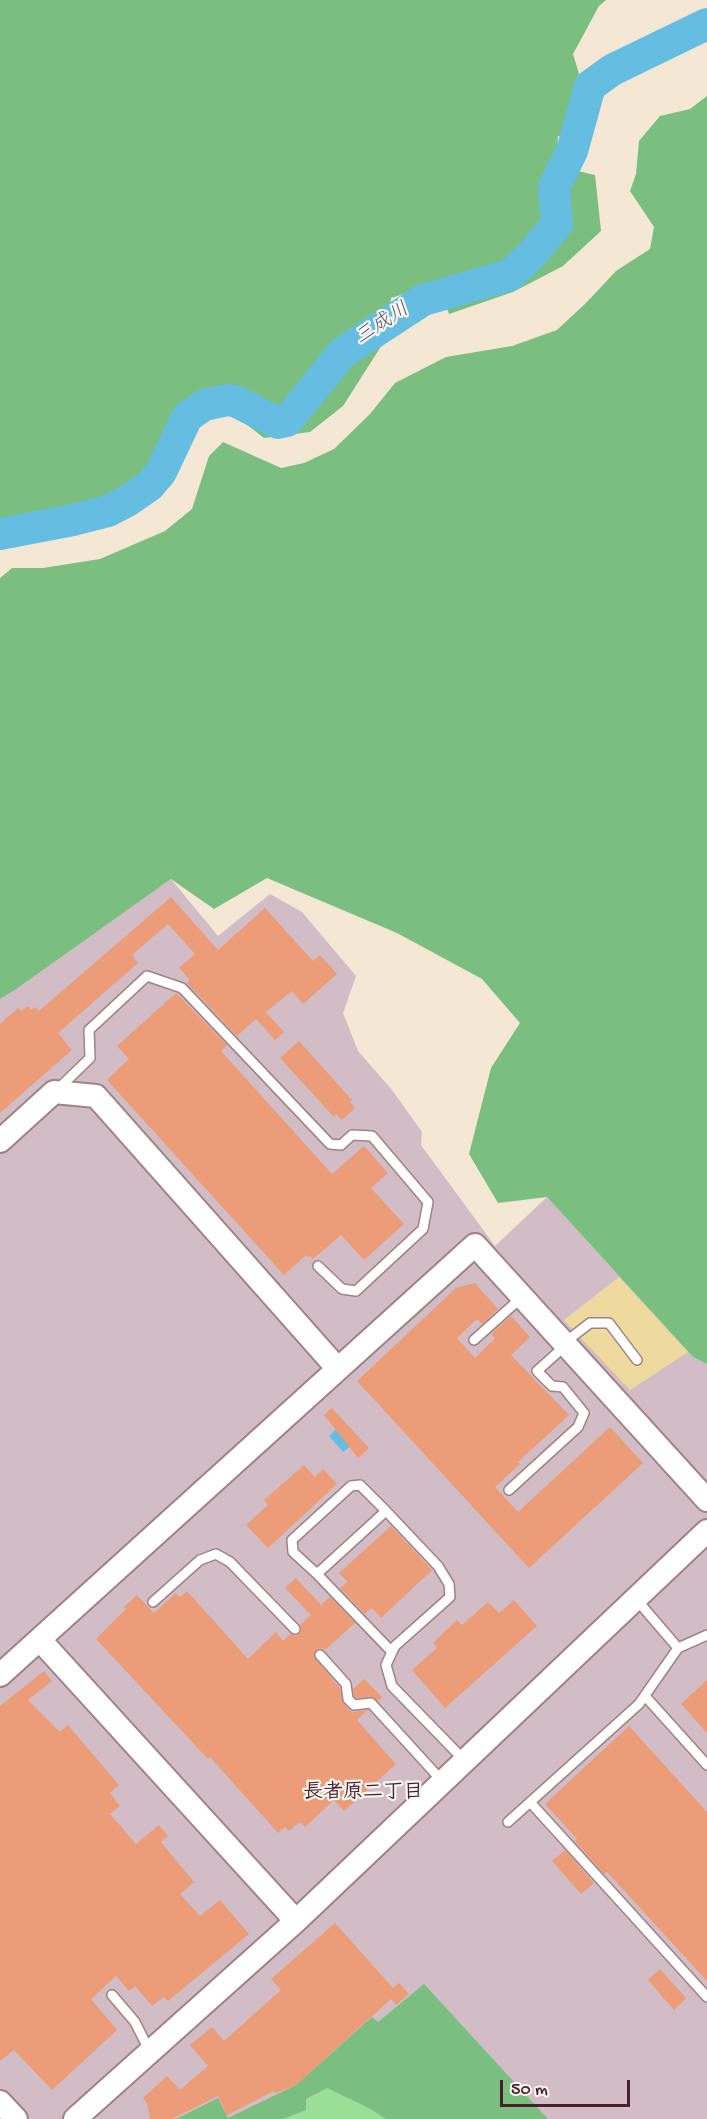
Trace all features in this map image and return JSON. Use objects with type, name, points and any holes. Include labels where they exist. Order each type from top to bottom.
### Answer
[{"type":"street","points":[[0,1141],[54,1092],[96,1096],[338,1369]]},
{"type":"street","points":[[1,1672],[40,1640],[475,1245],[707,1500]]},
{"type":"street","points":[[75,2119],[296,1921],[707,1531]]},
{"type":"street","points":[[40,1640],[296,1921]]},
{"type":"street","points":[[0,2102],[16,2119]]},
{"type":"lane","points":[[54,1092],[90,1058],[89,1030],[147,976],[182,988],[330,1144],[342,1145],[352,1135],[372,1136],[428,1202],[423,1229],[356,1291],[342,1289],[318,1266]]},
{"type":"lane","points":[[474,1340],[522,1297]]},
{"type":"lane","points":[[509,1490],[578,1427],[584,1413],[562,1387],[552,1386],[537,1371],[590,1323],[609,1323],[637,1360]]},
{"type":"lane","points":[[392,1652],[293,1552],[292,1540],[351,1486],[360,1485],[438,1566],[449,1584],[450,1597],[395,1646],[386,1665],[392,1686],[465,1761]]},
{"type":"lane","points":[[317,1575],[386,1511]]},
{"type":"lane","points":[[153,1602],[201,1560],[216,1554],[230,1562],[296,1629]]},
{"type":"lane","points":[[636,1599],[678,1648]]},
{"type":"lane","points":[[508,1822],[639,1704],[678,1648],[707,1635]]},
{"type":"lane","points":[[320,1655],[346,1684],[348,1699],[354,1705],[371,1703],[443,1782]]},
{"type":"lane","points":[[645,1696],[707,1765]]},
{"type":"lane","points":[[530,1802],[707,1997]]},
{"type":"lane","points":[[112,1995],[135,2022],[150,2052]]},
{"type":"shaded area","points":[[171,879],[218,936],[270,894],[302,912],[356,976],[343,1013],[358,1051],[392,1090],[422,1132],[421,1145],[495,1246],[547,1197],[693,1357],[707,1364],[707,2119],[0,2119],[0,999]]},
{"type":"green space","points":[[0,0],[606,0],[599,6],[573,54],[586,97],[579,137],[558,136],[556,166],[595,175],[601,231],[563,266],[513,292],[449,314],[438,283],[391,298],[387,337],[343,406],[310,432],[264,438],[219,403],[194,414],[158,497],[126,513],[70,531],[0,533]]},
{"type":"green space","points":[[707,96],[707,1364],[693,1357],[547,1197],[498,1203],[469,1154],[491,1068],[520,1023],[482,979],[397,933],[267,878],[214,909],[171,879],[0,999],[0,578],[12,568],[43,568],[100,559],[165,531],[192,509],[209,456],[223,442],[281,468],[304,463],[334,449],[370,414],[395,383],[446,357],[512,346],[557,330],[616,271],[650,249],[654,227],[630,191],[636,174],[639,141],[660,116],[690,109]]},
{"type":"green space","points":[[424,1984],[548,2119],[386,2119],[327,2088],[306,2099],[306,2110],[283,2119],[176,2119],[218,2098],[228,2118],[296,2085],[372,2017],[378,2022]]},
{"type":"green space","points":[[327,2088],[386,2119],[283,2119],[306,2110],[306,2100]]},
{"type":"sand","points":[[619,1277],[688,1352],[630,1390],[564,1320]]},
{"type":"water","points":[[338,1427],[353,1444],[343,1452],[329,1436]]},
{"type":"building","points":[[171,897],[218,950],[265,908],[313,961],[320,955],[337,974],[303,1004],[292,991],[266,1012],[284,1032],[275,1040],[256,1019],[237,1036],[187,983],[190,980],[179,968],[195,954],[168,924],[132,955],[138,963],[58,1033],[72,1050],[0,1113],[0,1024],[18,1008],[21,1011],[28,1006],[31,1010],[35,1007],[39,1011]]},
{"type":"building","points":[[176,993],[227,1045],[221,1051],[332,1174],[364,1146],[388,1173],[371,1188],[404,1224],[364,1260],[341,1235],[313,1259],[306,1255],[284,1275],[107,1080],[129,1059],[117,1046]]},
{"type":"building","points":[[299,1041],[352,1100],[350,1102],[355,1108],[342,1120],[336,1114],[334,1117],[280,1058]]},
{"type":"building","points":[[475,1283],[498,1309],[482,1324],[477,1319],[457,1338],[475,1358],[495,1338],[491,1334],[511,1316],[530,1337],[511,1355],[569,1415],[518,1462],[520,1464],[495,1487],[518,1512],[610,1427],[643,1463],[529,1568],[357,1381],[456,1288]]},
{"type":"building","points":[[332,1408],[369,1448],[358,1458],[324,1415]]},
{"type":"building","points":[[304,1465],[315,1477],[323,1469],[337,1484],[268,1548],[246,1525],[268,1505],[264,1500]]},
{"type":"building","points":[[391,1526],[432,1570],[381,1618],[372,1608],[365,1614],[340,1588],[348,1582],[339,1573]]},
{"type":"building","points":[[296,1578],[321,1605],[330,1597],[355,1623],[325,1650],[322,1648],[316,1650],[314,1657],[340,1688],[342,1701],[349,1710],[354,1712],[368,1710],[357,1720],[396,1764],[344,1811],[334,1800],[305,1827],[300,1822],[289,1831],[285,1827],[278,1833],[210,1757],[208,1759],[96,1639],[137,1595],[154,1613],[176,1593],[180,1597],[187,1591],[248,1659],[276,1632],[283,1641],[290,1634],[296,1636],[301,1631],[300,1625],[311,1615],[285,1588]]},
{"type":"building","points":[[514,1600],[537,1626],[445,1708],[412,1670],[437,1648],[433,1643],[457,1620],[462,1625],[488,1602],[499,1613]]},
{"type":"building","points":[[44,1671],[52,1681],[28,1700],[60,1732],[68,1725],[119,1785],[110,1793],[120,1806],[110,1814],[136,1844],[159,1825],[168,1836],[161,1842],[194,1882],[180,1894],[200,1916],[220,1900],[249,1934],[168,2001],[164,1997],[152,2006],[135,1986],[129,1991],[116,1976],[91,1999],[117,2030],[52,2090],[14,2050],[0,2061],[0,1706]]},
{"type":"building","points":[[364,1679],[382,1697],[378,1701],[373,1697],[356,1698],[354,1696],[353,1689]]},
{"type":"building","points":[[707,1680],[707,1733],[681,1704]]},
{"type":"building","points":[[629,1726],[707,1812],[707,1981],[607,1872],[604,1874],[575,1841],[577,1839],[545,1804]]},
{"type":"building","points":[[565,1850],[594,1883],[581,1894],[552,1861]]},
{"type":"building","points":[[335,1923],[393,1988],[399,1983],[409,1994],[396,2005],[391,1999],[296,2085],[276,2093],[274,2091],[227,2115],[218,2096],[172,2119],[150,2119],[147,2103],[143,2098],[167,2076],[180,2090],[208,2066],[190,2045],[212,2027],[224,2041],[281,1990],[271,1979]]},
{"type":"building","points":[[660,1969],[686,1998],[674,2010],[648,1980]]},
{"type":"waterway","name":"三成川","points":[[0,534],[108,511],[129,500],[149,486],[161,472],[187,417],[204,405],[227,400],[235,401],[278,423],[287,421],[342,353],[423,300],[510,275],[533,253],[557,224],[554,187],[572,151],[590,86],[612,70],[707,24]]},
{"type":"district","name":"長者原二丁目","points":[[363,1794]]}]
